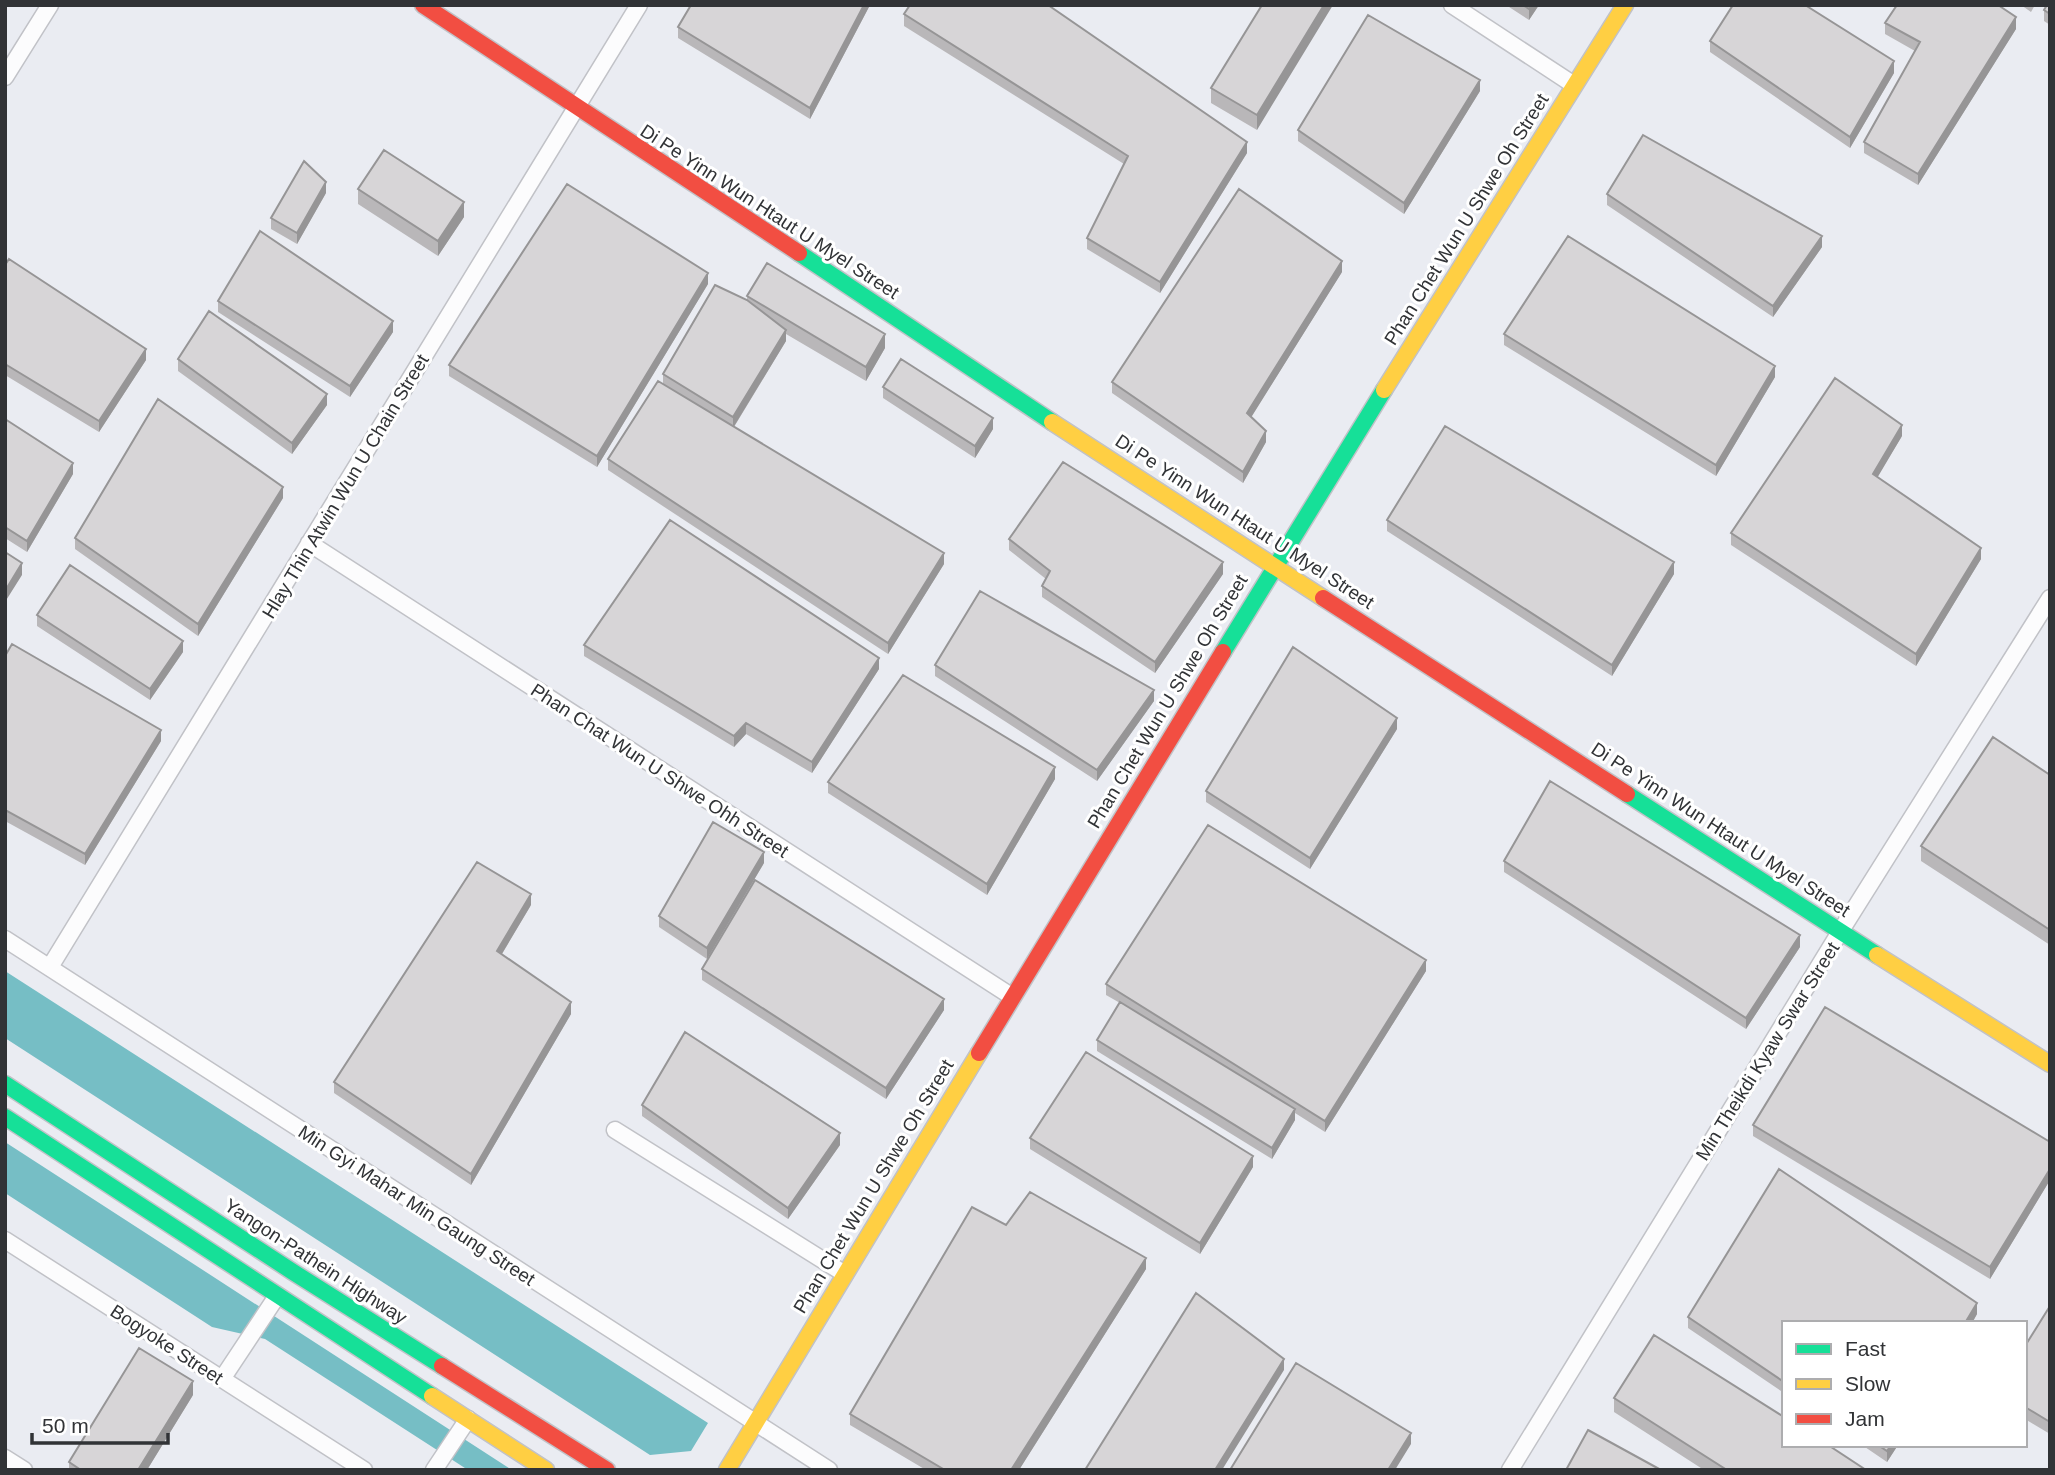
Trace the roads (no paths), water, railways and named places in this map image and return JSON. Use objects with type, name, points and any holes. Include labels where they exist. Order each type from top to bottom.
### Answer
[{"type":"street","points":[[5,77],[50,5]]},
{"type":"street","name":"Di Pe Yinn Wun Htaut U Myel Street","points":[[423,5],[575,109],[1034,411],[1840,932],[2050,1064]]},
{"type":"street","name":"Hlay Thin Atwin Wun U Chain Street","points":[[50,967],[639,5]]},
{"type":"street","points":[[1452,5],[1574,85]]},
{"type":"street","name":"Phan Chet Wun U Shwe Oh Street","points":[[727,1470],[1011,996],[1275,565],[1625,5]]},
{"type":"street","name":"Phan Chat Wun U Shwe Ohh Street","points":[[309,543],[1011,996]]},
{"type":"street","name":"Min Theikdi Kyaw Swar Street","points":[[1510,1470],[1840,932],[2050,598]]},
{"type":"street","name":"Min Gyi Mahar Min Gaung Street","points":[[5,939],[829,1470]]},
{"type":"street","name":"Yangon-Pathein Highway","points":[[5,1084],[305,1280],[607,1470]]},
{"type":"street","points":[[5,1118],[274,1299],[546,1470]]},
{"type":"street","points":[[615,1130],[845,1274]]},
{"type":"street","name":"Bogyoke Street","points":[[5,1240],[364,1470]]},
{"type":"street","points":[[222,1379],[274,1299]]},
{"type":"street","points":[[434,1470],[466,1422]]},
{"type":"street","points":[[5,1458],[24,1470]]},
{"type":"water","points":[[5,971],[708,1423],[691,1451],[650,1455],[5,1038]]},
{"type":"water","points":[[5,1142],[512,1470],[468,1470],[265,1339],[212,1327],[5,1193]]}]
